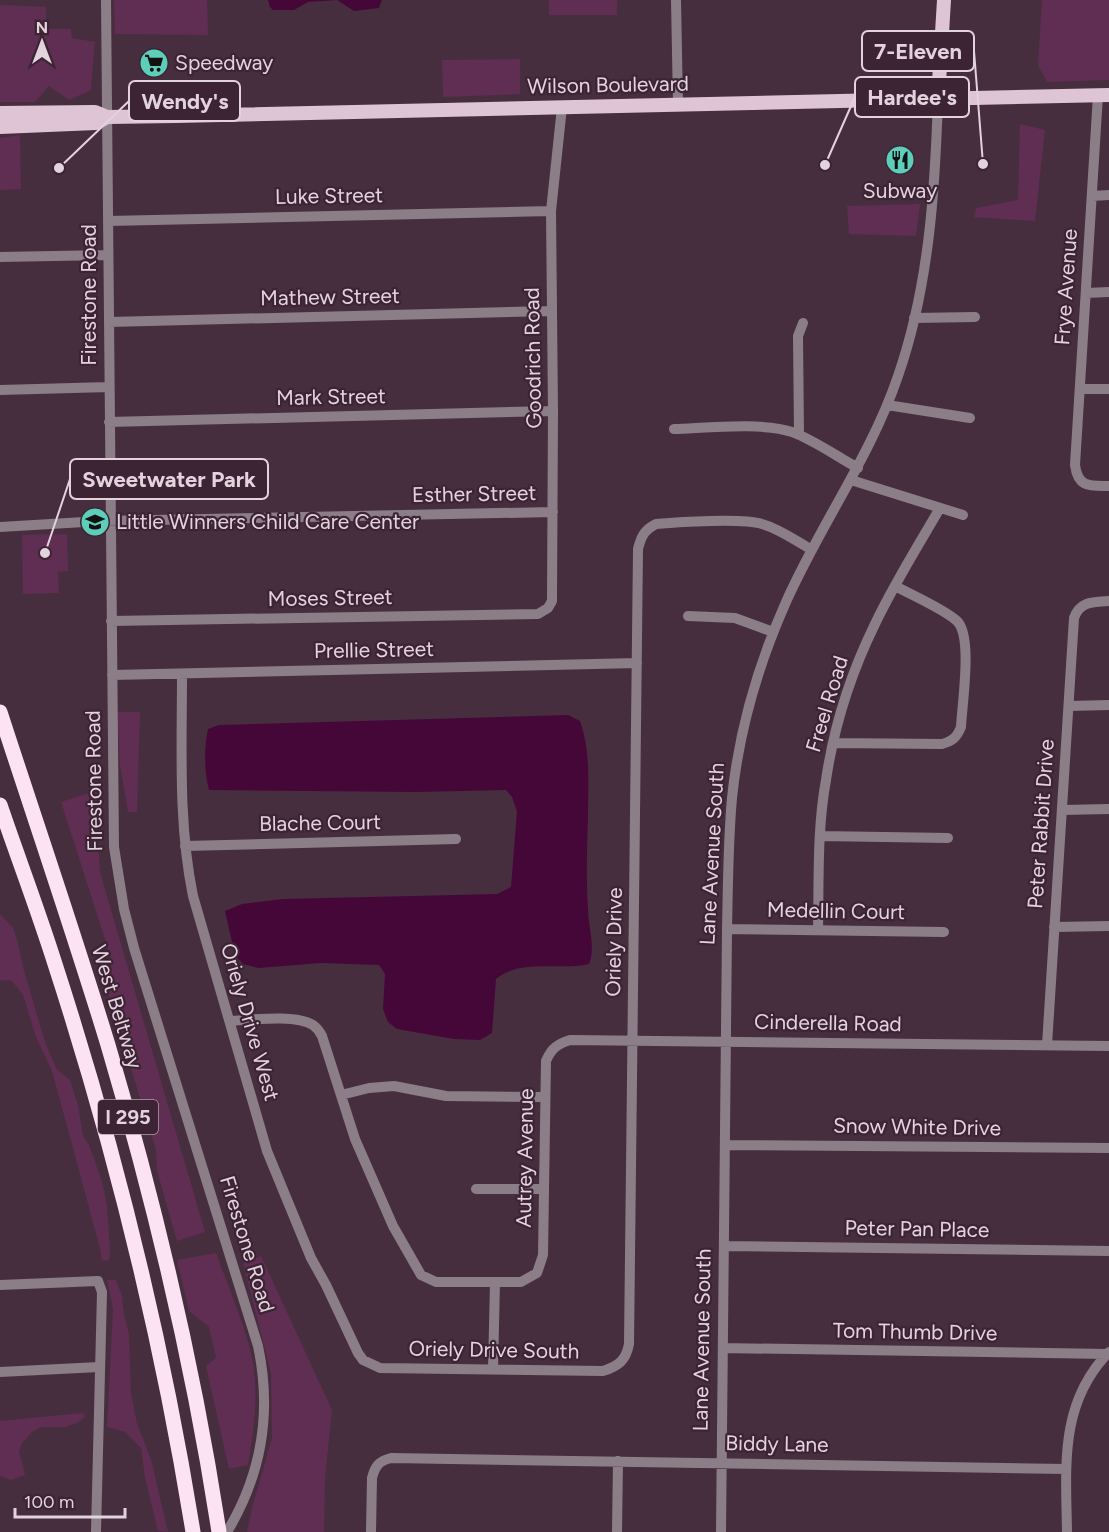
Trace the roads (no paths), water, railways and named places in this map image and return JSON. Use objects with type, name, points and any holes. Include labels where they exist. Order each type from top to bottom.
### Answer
[{"type":"highway","name":"West Beltway","points":[[0,712],[128,1115],[183,1343],[219,1532]]},
{"type":"highway","name":"I 295","points":[[0,805],[61,984],[118,1182],[162,1364],[193,1532]]},
{"type":"main road","name":"Lane Avenue South","points":[[938,99],[944,0]]},
{"type":"main road","name":"Wilson Boulevard","points":[[0,113],[95,112],[107,117],[1103,95]]},
{"type":"main road","name":"Wilson Boulevard","points":[[0,128],[96,123],[107,117]]},
{"type":"street","name":"Firestone Road","points":[[106,0],[114,847],[120,892],[134,948],[258,1346],[265,1390],[261,1446],[248,1494],[227,1532]]},
{"type":"street","points":[[676,0],[678,105]]},
{"type":"street","name":"Frye Avenue","points":[[1103,95],[1092,196],[1075,465],[1080,480],[1092,486],[1109,486]]},
{"type":"street","name":"Lane Avenue South","points":[[721,1532],[729,833],[737,763],[750,699],[773,632],[812,550],[858,468],[898,376],[914,318],[927,252],[938,99]]},
{"type":"street","name":"Goodrich Road","points":[[548,609],[552,601],[553,512],[551,211],[562,107]]},
{"type":"street","points":[[1092,196],[1109,195]]},
{"type":"street","name":"Luke Street","points":[[108,221],[551,211]]},
{"type":"street","points":[[0,257],[108,255]]},
{"type":"street","points":[[1086,293],[1109,292]]},
{"type":"street","name":"Mathew Street","points":[[108,322],[551,311]]},
{"type":"street","points":[[914,318],[975,317]]},
{"type":"street","points":[[799,435],[798,336],[802,323]]},
{"type":"street","points":[[0,390],[109,387]]},
{"type":"street","points":[[1080,389],[1109,389]]},
{"type":"street","points":[[887,405],[970,418]]},
{"type":"street","name":"Mark Street","points":[[110,422],[553,411]]},
{"type":"street","points":[[674,429],[772,427],[799,435],[858,468]]},
{"type":"street","points":[[851,480],[963,515]]},
{"type":"street","name":"Freel Road","points":[[818,930],[820,836],[825,781],[833,743],[855,672],[875,624],[940,508]]},
{"type":"street","name":"Esther Street","points":[[0,527],[111,521],[553,512]]},
{"type":"street","name":"Oriely Drive","points":[[623,1360],[629,1344],[638,549],[640,539],[650,527],[664,523],[755,522],[775,529],[812,550]]},
{"type":"street","points":[[833,743],[942,744],[954,739],[961,727],[966,644],[962,628],[949,616],[895,586]]},
{"type":"street","name":"Peter Rabbit Drive","points":[[1047,1045],[1074,618],[1080,607],[1093,602],[1109,601]]},
{"type":"street","name":"Moses Street","points":[[111,621],[538,614],[548,609]]},
{"type":"street","points":[[688,616],[735,618],[773,632]]},
{"type":"street","name":"Prellie Street","points":[[112,675],[637,663]]},
{"type":"street","name":"Oriely Drive West","points":[[182,674],[182,793],[185,846],[193,896],[278,1183],[311,1258],[363,1360]]},
{"type":"street","points":[[1069,706],[1109,705]]},
{"type":"street","points":[[1062,810],[1109,809]]},
{"type":"street","points":[[820,836],[948,838]]},
{"type":"street","name":"Blache Court","points":[[185,846],[456,839]]},
{"type":"street","points":[[1054,927],[1109,926]]},
{"type":"street","name":"Medellin Court","points":[[728,929],[944,932]]},
{"type":"street","points":[[230,1021],[296,1020],[312,1024],[322,1036],[355,1139],[393,1226],[416,1268],[421,1275],[436,1281],[495,1282],[493,1369]]},
{"type":"street","name":"Cinderella Road","points":[[550,1051],[559,1043],[570,1040],[1109,1046]]},
{"type":"street","name":"Autrey Avenue","points":[[495,1282],[521,1282],[537,1273],[541,1266],[546,1061],[550,1051]]},
{"type":"street","points":[[341,1095],[369,1088],[394,1086],[446,1096],[545,1097]]},
{"type":"street","name":"Snow White Drive","points":[[725,1145],[1109,1148]]},
{"type":"street","points":[[476,1189],[544,1189]]},
{"type":"street","name":"Peter Pan Place","points":[[724,1246],[1109,1251]]},
{"type":"street","points":[[0,1285],[98,1281],[102,1292],[96,1532]]},
{"type":"street","name":"Tom Thumb Drive","points":[[723,1348],[1108,1353]]},
{"type":"street","points":[[1067,1532],[1067,1439],[1076,1401],[1084,1384],[1108,1353]]},
{"type":"street","name":"Oriely Drive South","points":[[363,1360],[380,1368],[603,1371],[615,1367],[623,1360]]},
{"type":"street","points":[[0,1372],[99,1367]]},
{"type":"street","name":"Biddy Lane","points":[[371,1532],[374,1469],[379,1463],[391,1458],[1066,1468]]},
{"type":"street","points":[[617,1532],[618,1461]]},
{"type":"place","name":"Speedway","points":[[154,63]]},
{"type":"place","name":"Subway","points":[[900,160]]},
{"type":"place","name":"7-Eleven","points":[[983,164]]},
{"type":"place","name":"Hardee's","points":[[825,165]]},
{"type":"place","name":"Wendy's","points":[[59,168]]},
{"type":"place","name":"Little Winners Child Care Center","points":[[95,522]]},
{"type":"place","name":"Sweetwater Park","points":[[45,553]]}]
